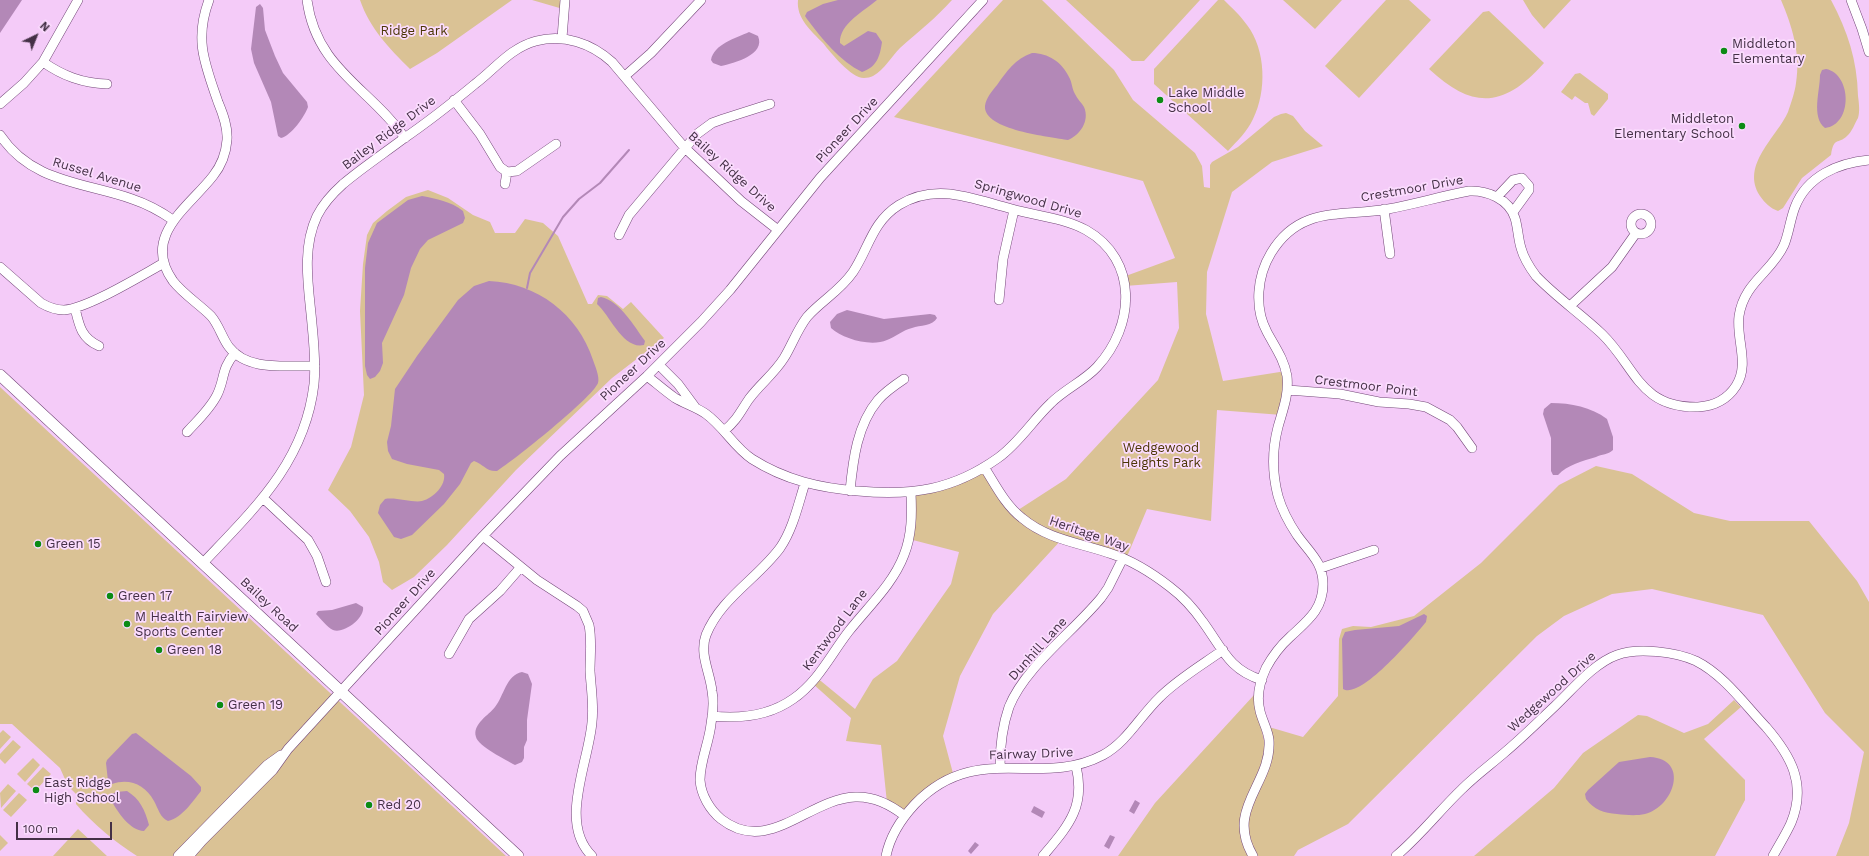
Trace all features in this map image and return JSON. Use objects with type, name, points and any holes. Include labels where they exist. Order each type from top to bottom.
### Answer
[{"type":"main road","name":"Bailey Road","points":[[0,375],[518,856]]},
{"type":"street","points":[[0,104],[24,83],[42,62],[78,0]]},
{"type":"street","points":[[209,0],[202,25],[202,53],[224,117],[227,139],[223,159],[213,177],[173,220],[164,239],[164,263],[171,277],[178,286],[214,320],[226,342],[235,353],[255,364],[315,366]]},
{"type":"street","points":[[307,0],[315,30],[328,56],[347,79],[394,123],[405,138]]},
{"type":"street","points":[[562,38],[565,0]]},
{"type":"street","points":[[625,76],[651,53],[700,0]]},
{"type":"street","name":"Pioneer Drive","points":[[189,856],[273,770],[288,749],[483,536],[560,456],[659,365],[702,322],[820,178],[983,0]]},
{"type":"street","points":[[1851,0],[1869,52]]},
{"type":"street","name":"Bailey Ridge Drive","points":[[203,563],[263,498],[283,472],[302,432],[311,399],[315,366],[308,258],[309,242],[317,216],[332,194],[342,184],[477,83],[501,61],[518,49],[537,41],[562,38],[593,48],[612,62],[625,76],[684,148],[741,201],[778,230]]},
{"type":"street","points":[[42,62],[73,79],[89,83],[107,84]]},
{"type":"street","points":[[454,100],[480,134],[498,163],[507,172],[506,184]]},
{"type":"street","points":[[619,235],[628,215],[697,134],[712,123],[770,104]]},
{"type":"street","name":"Russel Avenue","points":[[0,135],[17,155],[34,168],[55,178],[143,202],[173,220]]},
{"type":"street","points":[[507,172],[517,171],[556,144]]},
{"type":"street","points":[[1513,212],[1527,195],[1529,186],[1522,178],[1513,180],[1497,196],[1513,212],[1522,250],[1530,267],[1543,284],[1570,306],[1609,342],[1638,382],[1655,396],[1673,404],[1693,407],[1708,406],[1722,400],[1736,386],[1742,371],[1743,363],[1738,325],[1742,304],[1751,286],[1782,248],[1798,199],[1812,183],[1827,171],[1844,164],[1869,160]]},
{"type":"street","name":"Crestmoor Drive","points":[[1253,856],[1245,839],[1244,823],[1247,806],[1264,767],[1269,740],[1258,702],[1258,692],[1266,669],[1276,652],[1289,638],[1309,621],[1317,611],[1323,585],[1321,568],[1315,557],[1298,536],[1286,517],[1275,484],[1274,447],[1288,390],[1282,359],[1267,332],[1260,312],[1260,287],[1262,274],[1269,256],[1279,241],[1292,230],[1318,216],[1384,209],[1469,191],[1482,192],[1497,196]]},
{"type":"street","name":"Springwood Drive","points":[[647,376],[670,394],[709,416],[736,446],[750,458],[788,478],[805,484],[826,488],[884,494],[911,492],[942,486],[966,477],[984,467],[1010,448],[1053,401],[1098,366],[1113,346],[1119,335],[1126,306],[1126,290],[1119,265],[1108,248],[1096,237],[1066,221],[1014,210],[964,195],[941,193],[919,196],[892,210],[872,233],[853,272],[833,295],[809,315],[777,368],[751,397],[738,418],[724,431]]},
{"type":"street","points":[[1384,209],[1390,254]]},
{"type":"street","points":[[999,300],[1003,259],[1014,210]]},
{"type":"street","points":[[1570,306],[1612,267],[1636,233]]},
{"type":"street","points":[[0,266],[41,304],[57,310],[75,308],[92,302],[164,263]]},
{"type":"street","points":[[75,308],[83,335],[92,343],[99,346]]},
{"type":"street","points":[[187,432],[212,404],[218,391],[225,365],[235,353]]},
{"type":"street","name":"Springwood Drive","points":[[659,365],[678,384],[695,407]]},
{"type":"street","points":[[850,491],[855,453],[866,418],[878,400],[904,379]]},
{"type":"street","name":"Crestmoor Point","points":[[1288,390],[1340,394],[1379,402],[1426,407],[1450,420],[1472,448]]},
{"type":"street","name":"Heritage Way","points":[[984,467],[1015,512],[1036,529],[1055,537],[1123,558],[1149,572],[1182,598],[1203,621],[1239,670],[1262,680]]},
{"type":"street","points":[[805,484],[792,525],[781,546],[764,568],[736,592],[727,602],[718,613],[706,635],[703,654],[713,693],[712,716],[700,781],[702,792],[712,810],[730,825],[746,831],[768,832],[777,829],[830,802],[857,797],[867,797],[887,803],[905,816]]},
{"type":"street","name":"Kentwood Lane","points":[[712,716],[742,717],[766,712],[793,699],[815,679],[841,642],[888,583],[900,565],[908,542],[911,526],[911,492]]},
{"type":"street","points":[[263,498],[308,540],[317,556],[326,582]]},
{"type":"street","points":[[483,536],[520,568],[577,606],[583,612],[589,625],[592,722],[577,801],[577,817],[580,839],[592,856]]},
{"type":"street","points":[[1321,568],[1374,550]]},
{"type":"street","name":"Dunhill Lane","points":[[1000,767],[1001,741],[1004,725],[1018,690],[1038,664],[1101,598],[1108,588],[1123,558]]},
{"type":"street","points":[[449,654],[469,619],[500,591],[520,568]]},
{"type":"street","name":"Fairway Drive","points":[[886,856],[891,841],[905,816],[923,796],[944,782],[969,771],[1000,767],[1055,768],[1076,766],[1091,761],[1115,748],[1159,697],[1223,650]]},
{"type":"street","name":"Wedgewood Drive","points":[[1396,856],[1412,842],[1465,786],[1516,742],[1598,666],[1616,655],[1636,650],[1686,658],[1709,669],[1721,679],[1785,750],[1794,770],[1796,780],[1796,803],[1791,824],[1773,856]]},
{"type":"street","name":"Pioneer Drive","points":[[178,856],[267,765],[288,749]]},
{"type":"street","points":[[1043,856],[1067,826],[1077,808],[1080,789],[1076,766]]},
{"type":"green space","name":"Ridge Park","points":[[360,0],[512,0],[437,53],[410,69],[381,38],[369,20]]},
{"type":"green space","points":[[532,0],[559,0],[565,2],[563,9]]},
{"type":"green space","points":[[798,0],[952,0],[900,48],[881,70],[873,76],[864,78],[859,77],[847,70],[809,29],[799,13]]},
{"type":"green space","name":"Wedgewood Heights Park","points":[[1003,0],[1042,0],[1114,70],[1133,100],[1195,153],[1202,166],[1204,187],[1210,188],[1210,165],[1212,162],[1238,147],[1274,117],[1281,114],[1286,113],[1293,116],[1305,131],[1323,146],[1272,162],[1232,192],[1207,272],[1206,314],[1223,381],[1286,371],[1282,415],[1217,410],[1211,521],[1147,509],[1126,559],[1062,539],[993,614],[960,676],[943,736],[954,777],[905,816],[887,803],[881,745],[846,741],[851,718],[812,683],[816,677],[855,709],[873,679],[897,661],[951,584],[959,552],[909,539],[911,493],[984,467],[1015,512],[1066,479],[1158,380],[1179,328],[1177,282],[1125,286],[1123,277],[1175,258],[1143,181],[894,117]]},
{"type":"green space","points":[[1066,0],[1200,0],[1144,61],[1132,61]]},
{"type":"green space","points":[[1218,0],[1224,0],[1247,25],[1258,46],[1262,71],[1261,96],[1258,108],[1251,124],[1228,151],[1154,84],[1154,69]]},
{"type":"green space","points":[[1283,0],[1342,0],[1315,29]]},
{"type":"green space","points":[[1386,0],[1409,0],[1431,20],[1359,98],[1325,66]]},
{"type":"green space","points":[[1523,0],[1571,0],[1544,29],[1532,15]]},
{"type":"green space","points":[[1781,0],[1831,0],[1847,35],[1854,58],[1859,110],[1858,118],[1849,134],[1844,139],[1835,143],[1831,155],[1802,178],[1783,208],[1778,211],[1768,205],[1760,196],[1755,185],[1754,173],[1762,152],[1783,122],[1788,112],[1795,86],[1797,72],[1796,51],[1792,30]]},
{"type":"green space","points":[[1489,11],[1544,63],[1515,89],[1502,95],[1488,98],[1474,97],[1460,92],[1429,69],[1483,12]]},
{"type":"green space","points":[[1580,73],[1608,94],[1608,99],[1594,116],[1591,114],[1588,103],[1585,103],[1575,96],[1572,100],[1561,92],[1575,74]]},
{"type":"green space","points":[[428,190],[448,198],[473,215],[490,222],[495,233],[515,233],[525,219],[543,223],[558,236],[588,304],[592,304],[598,295],[607,296],[623,309],[631,302],[664,338],[612,378],[516,470],[447,545],[414,577],[392,590],[383,582],[379,562],[369,537],[350,511],[328,490],[351,447],[364,395],[360,311],[363,264],[367,235],[373,223],[387,211],[406,197]]},
{"type":"green space","name":"M Health Fairview Sports Center","points":[[0,387],[506,856],[137,856],[97,826],[76,804],[76,794],[68,786],[60,768],[12,724],[0,724]]},
{"type":"green space","points":[[1596,466],[1632,474],[1694,513],[1730,521],[1809,521],[1857,581],[1869,602],[1869,856],[1836,856],[1849,823],[1864,752],[1825,713],[1763,615],[1652,589],[1612,594],[1564,616],[1537,636],[1348,824],[1298,850],[1294,856],[1257,856],[1249,837],[1248,817],[1267,769],[1269,727],[1303,737],[1338,696],[1339,639],[1342,629],[1353,626],[1371,627],[1414,616],[1481,563],[1559,485]]},
{"type":"green space","points":[[1254,695],[1265,745],[1262,762],[1242,811],[1248,856],[1118,856],[1155,803]]},
{"type":"green space","points":[[1734,700],[1741,707],[1704,739],[1745,780],[1745,800],[1715,856],[1474,856],[1554,788],[1583,753],[1638,715],[1647,716],[1684,733],[1708,724]]},
{"type":"green space","points":[[3,730],[11,737],[0,749],[0,733]]},
{"type":"green space","points":[[13,740],[21,747],[5,764],[0,759],[0,754]]},
{"type":"green space","points":[[33,758],[40,765],[25,782],[17,774]]},
{"type":"green space","points":[[43,767],[51,774],[35,791],[27,784]]},
{"type":"green space","points":[[8,784],[16,791],[1,808],[0,793]]},
{"type":"green space","points":[[19,793],[27,800],[11,817],[3,810]]},
{"type":"green space","points":[[78,829],[107,856],[53,856]]},
{"type":"green space","points":[[0,835],[8,843],[0,851]]},
{"type":"shaded area","points":[[0,0],[22,0],[0,33]]},
{"type":"shaded area","points":[[838,0],[877,0],[853,18],[841,36],[840,43],[844,46],[868,31],[876,33],[882,42],[877,60],[871,67],[862,72],[839,56],[805,16],[807,12],[823,4]]},
{"type":"shaded area","points":[[260,4],[263,8],[265,30],[275,56],[283,73],[307,102],[308,107],[297,125],[289,134],[281,138],[278,136],[271,102],[254,63],[251,49],[256,7]]},
{"type":"shaded area","points":[[749,32],[758,36],[759,43],[753,53],[741,60],[727,65],[721,66],[713,63],[711,60],[716,50],[726,42]]},
{"type":"shaded area","points":[[1032,53],[1038,53],[1054,59],[1063,67],[1070,79],[1076,96],[1084,107],[1086,117],[1083,127],[1076,135],[1068,140],[1019,131],[1006,127],[995,121],[987,114],[985,106],[991,92],[1016,62]]},
{"type":"shaded area","points":[[1826,69],[1835,73],[1841,80],[1846,99],[1841,118],[1834,125],[1825,128],[1818,117],[1817,103],[1820,75],[1822,70]]},
{"type":"shaded area","points":[[422,196],[453,205],[463,211],[465,218],[463,223],[428,240],[420,249],[411,268],[404,295],[382,343],[383,363],[380,371],[375,377],[370,379],[367,375],[365,366],[365,268],[368,243],[377,223],[408,200]]},
{"type":"shaded area","points":[[489,281],[507,283],[539,295],[566,315],[586,343],[597,372],[598,383],[593,391],[568,415],[497,471],[490,470],[474,461],[471,463],[460,484],[444,504],[412,535],[401,539],[394,537],[378,513],[380,505],[385,499],[422,501],[435,494],[441,487],[444,478],[444,474],[439,470],[407,464],[392,459],[388,451],[387,442],[391,426],[395,389],[458,300],[474,286]]},
{"type":"shaded area","points":[[601,297],[614,303],[626,315],[645,341],[644,345],[636,345],[623,337],[597,304],[598,298]]},
{"type":"shaded area","points":[[847,310],[884,319],[930,314],[935,315],[937,318],[933,323],[909,329],[887,340],[873,343],[858,341],[843,336],[831,328],[830,322],[837,314]]},
{"type":"shaded area","points":[[1551,403],[1580,406],[1594,411],[1607,419],[1613,437],[1613,450],[1607,454],[1571,466],[1558,475],[1553,475],[1551,471],[1551,438],[1543,414],[1544,409]]},
{"type":"shaded area","points":[[356,603],[363,607],[361,616],[353,624],[343,630],[333,630],[316,614],[318,611],[332,610]]},
{"type":"shaded area","points":[[1424,614],[1427,616],[1426,622],[1400,652],[1362,685],[1351,690],[1343,689],[1342,639],[1345,632],[1399,626]]},
{"type":"shaded area","points":[[522,672],[528,674],[532,684],[524,758],[522,762],[515,765],[478,741],[475,732],[482,720],[498,702],[512,677]]},
{"type":"shaded area","points":[[136,733],[191,776],[201,787],[201,791],[191,804],[178,816],[168,821],[163,818],[150,795],[142,787],[125,782],[112,784],[108,781],[107,760],[132,734]]},
{"type":"shaded area","points":[[1650,757],[1662,760],[1670,766],[1674,774],[1670,793],[1664,802],[1655,810],[1638,815],[1612,814],[1592,806],[1586,799],[1585,794],[1588,790],[1619,762]]},
{"type":"shaded area","points":[[127,791],[139,801],[146,814],[149,825],[144,831],[134,828],[124,820],[111,800],[112,794]]},
{"type":"shaded area","points":[[1135,800],[1140,803],[1134,814],[1129,811]]},
{"type":"shaded area","points":[[1034,806],[1045,812],[1042,818],[1031,812]]},
{"type":"shaded area","points":[[1110,835],[1115,837],[1109,849],[1104,846]]},
{"type":"shaded area","points":[[975,842],[979,845],[971,854],[968,851]]},
{"type":"waterway","points":[[527,288],[530,273],[563,217],[579,199],[600,183],[629,150]]},
{"type":"place","name":"Middleton Elementary","points":[[1724,51]]},
{"type":"place","name":"Lake Middle School","points":[[1160,100]]},
{"type":"place","name":"Middleton Elementary School","points":[[1742,126]]},
{"type":"place","name":"Green 15","points":[[38,544]]},
{"type":"place","name":"Green 17","points":[[110,596]]},
{"type":"place","name":"M Health Fairview Sports Center","points":[[127,624]]},
{"type":"place","name":"Green 18","points":[[159,650]]},
{"type":"place","name":"Green 19","points":[[220,705]]},
{"type":"place","name":"East Ridge High School","points":[[36,790]]},
{"type":"place","name":"Red 20","points":[[369,805]]}]
